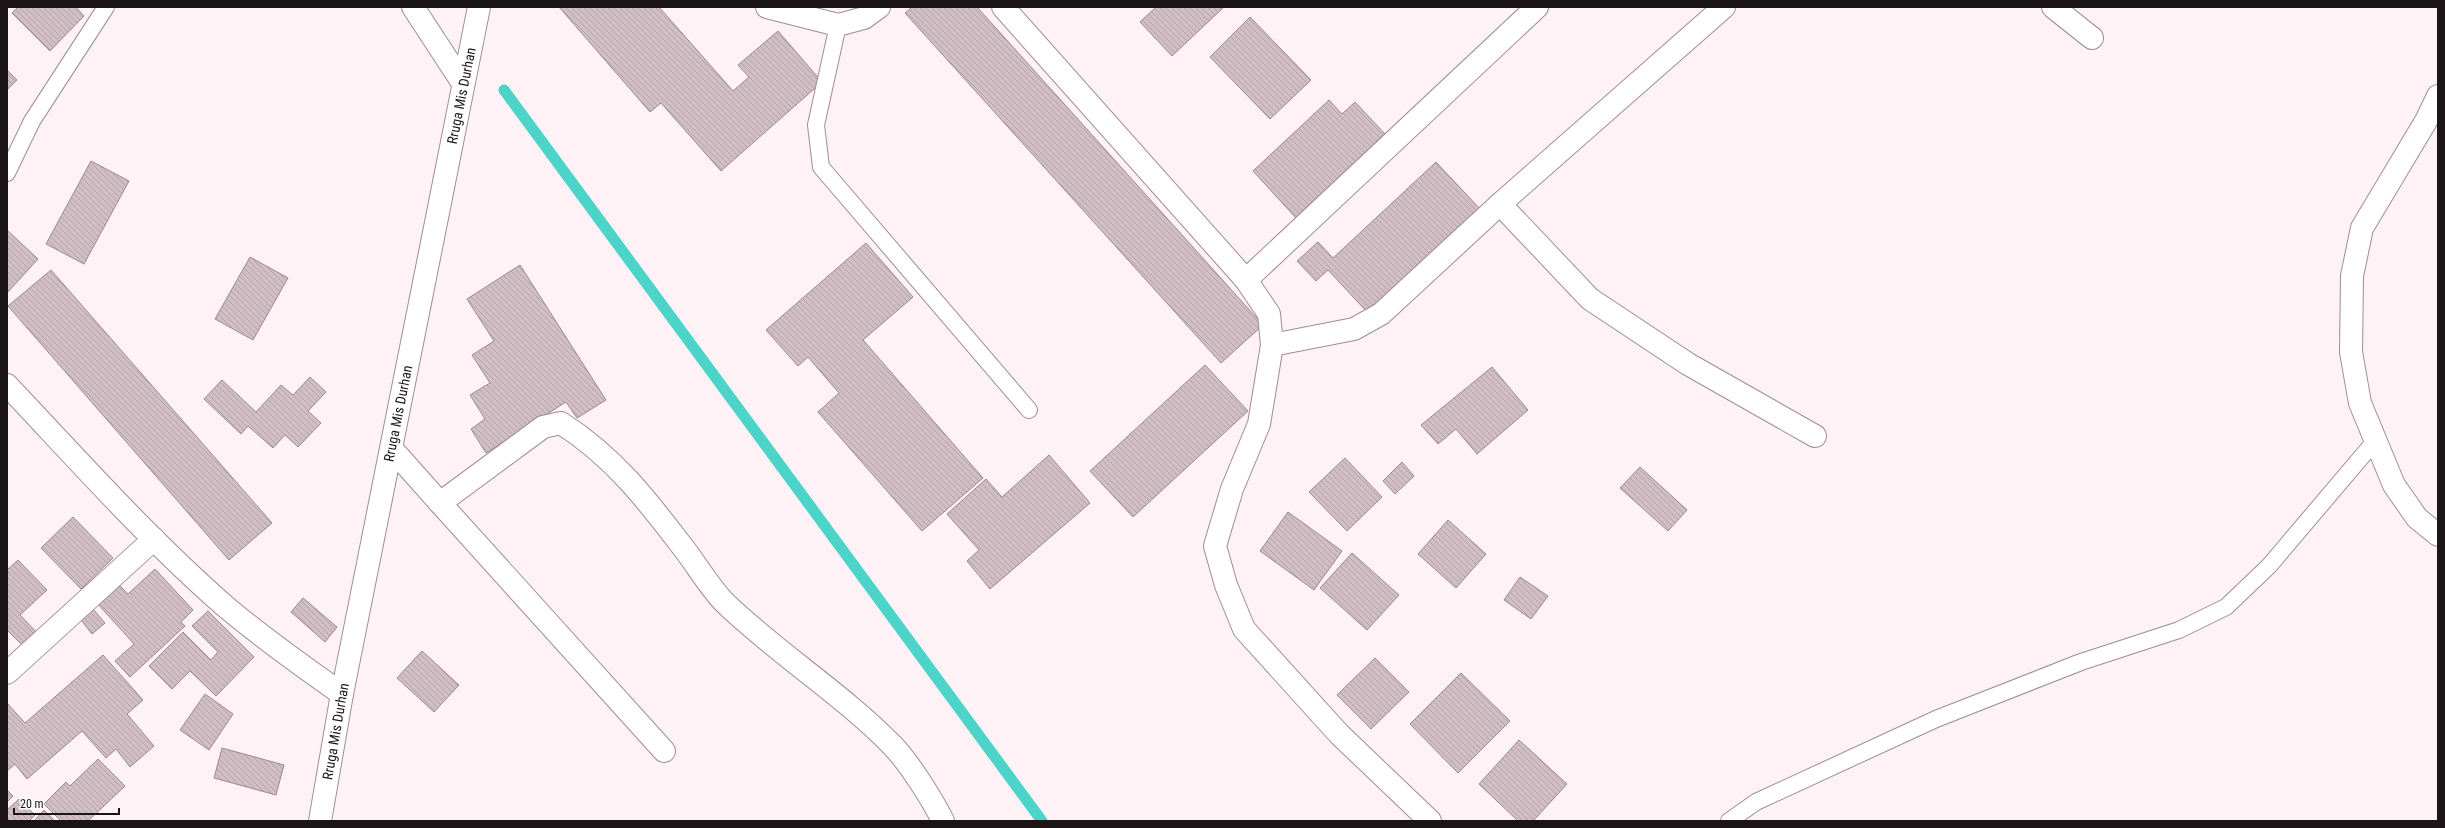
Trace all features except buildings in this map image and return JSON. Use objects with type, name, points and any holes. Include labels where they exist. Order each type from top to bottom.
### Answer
[{"type":"street","points":[[413,7],[462,82]]},
{"type":"street","name":"Rruga Mis Durhan","points":[[320,821],[342,694],[392,449],[462,82],[478,7]]},
{"type":"street","points":[[767,7],[838,25],[864,18],[879,7]]},
{"type":"street","points":[[1003,7],[1246,280],[1269,314],[1272,345],[1259,424],[1232,489],[1215,546],[1226,585],[1244,629],[1339,734],[1430,821]]},
{"type":"street","points":[[1246,280],[1537,7]]},
{"type":"street","points":[[1272,345],[1354,329],[1381,314],[1500,204],[1724,7]]},
{"type":"street","points":[[2053,7],[2092,38]]},
{"type":"street","points":[[2438,96],[2426,121],[2362,228],[2352,276],[2351,352],[2360,403],[2394,485],[2417,518],[2438,535]]},
{"type":"street","points":[[1500,204],[1590,299],[1688,364],[1815,436]]},
{"type":"street","points":[[7,385],[154,539],[226,606],[290,658],[342,694]]},
{"type":"street","points":[[440,503],[525,438],[543,427],[562,423],[589,441],[631,481],[724,602],[765,638],[842,699],[894,747],[935,806],[943,821]]},
{"type":"street","points":[[392,449],[664,751]]},
{"type":"street","points":[[7,673],[154,539]]},
{"type":"lane","points":[[7,173],[32,121],[106,7]]},
{"type":"lane","points":[[838,25],[816,125],[821,167],[1029,410]]},
{"type":"lane","points":[[1729,821],[1756,802],[1936,719],[2081,662],[2179,630],[2226,607],[2269,566],[2375,441]]},
{"type":"waterway","points":[[504,90],[1042,821]]}]
